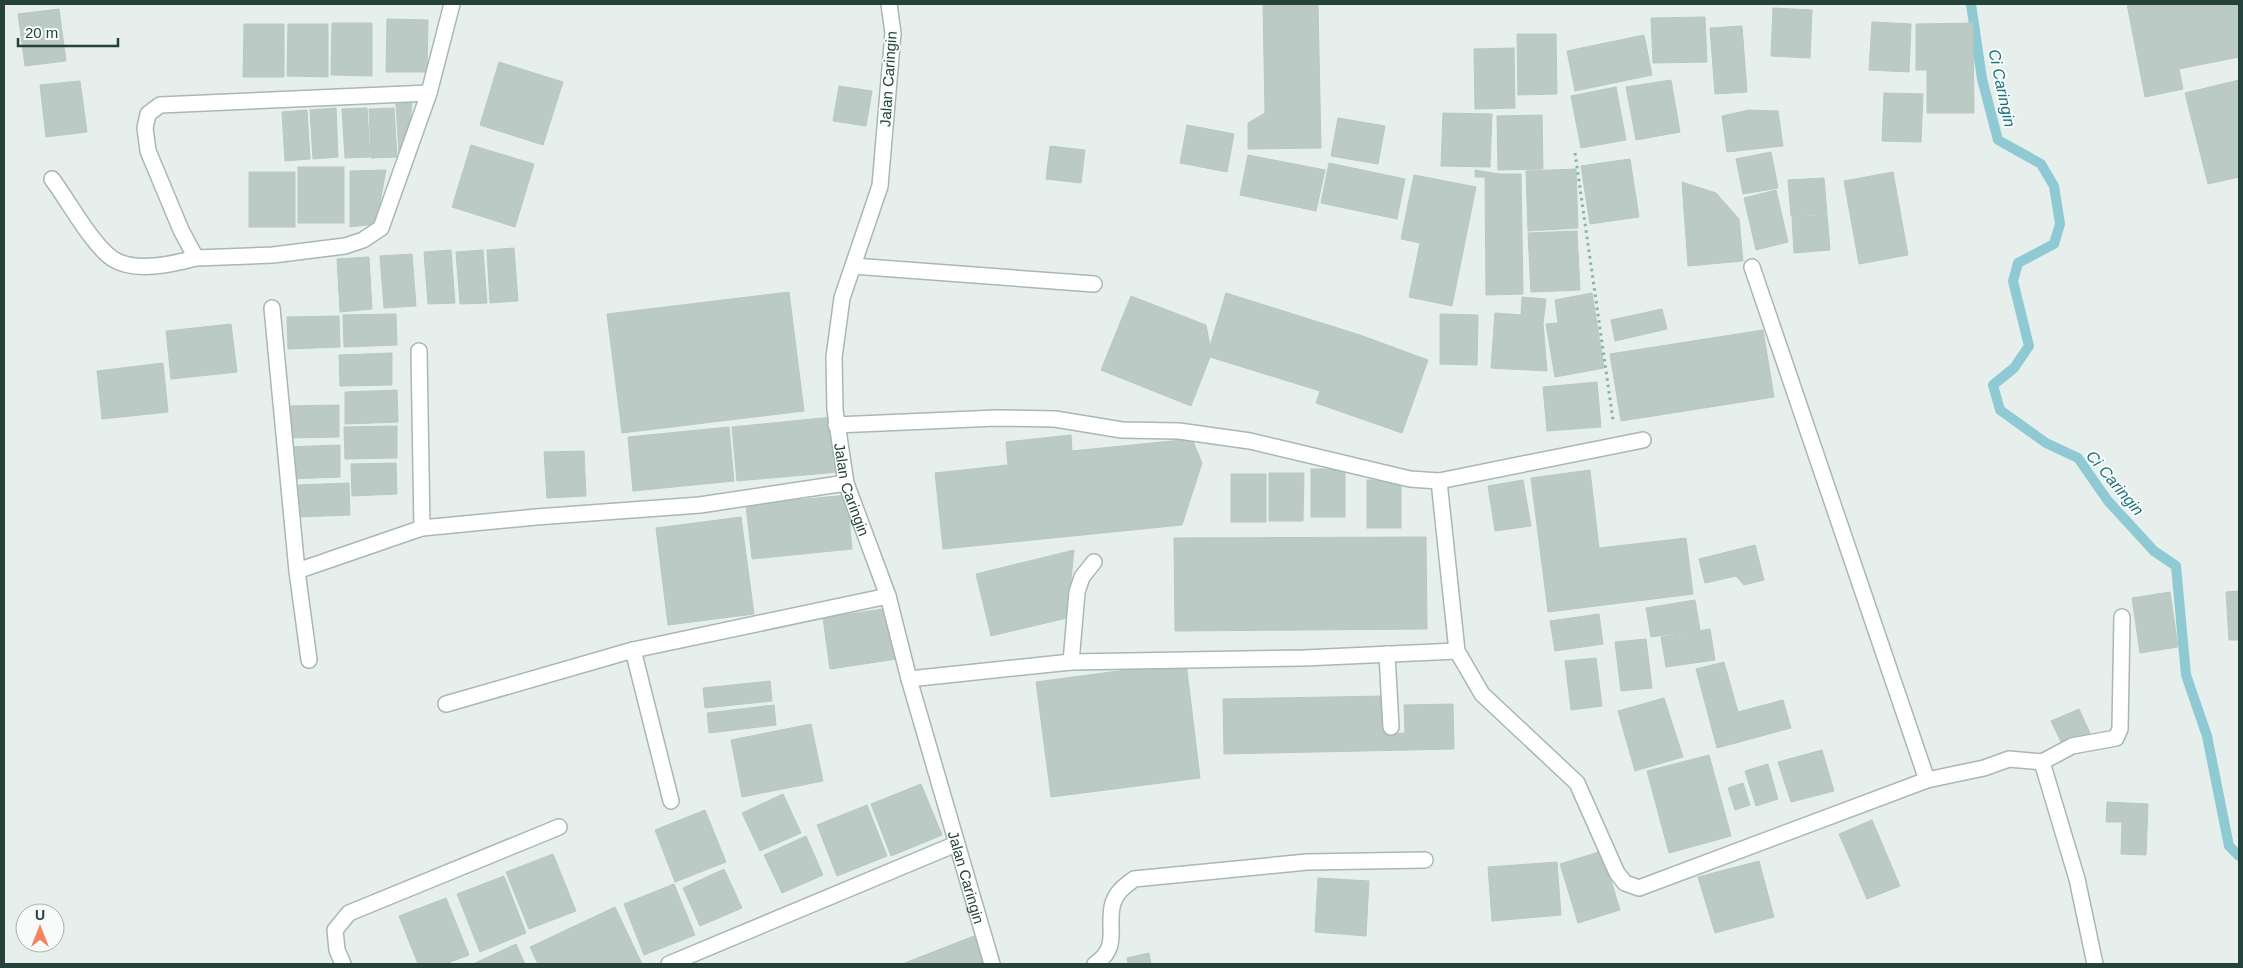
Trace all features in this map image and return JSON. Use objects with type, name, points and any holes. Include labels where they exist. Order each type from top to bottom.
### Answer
[{"type":"street","points":[[52,179],[101,249],[115,260],[136,265],[169,265],[196,258],[273,255],[346,246],[362,240],[381,228],[429,93],[452,4]]},
{"type":"street","name":"Jalan Caringin","points":[[889,4],[892,33],[880,186],[842,298],[834,357],[836,425],[846,483],[888,596],[909,679],[992,964]]},
{"type":"street","points":[[196,258],[181,230],[148,151],[145,128],[148,114],[160,105],[429,93]]},
{"type":"street","points":[[853,266],[1094,284]]},
{"type":"street","points":[[1752,267],[1927,780]]},
{"type":"street","points":[[272,308],[297,571],[308,660]]},
{"type":"street","points":[[419,351],[422,528]]},
{"type":"street","points":[[836,425],[996,418],[1055,419],[1122,430],[1178,431],[1250,441],[1410,479],[1439,481],[1643,440]]},
{"type":"street","points":[[1439,481],[1457,651],[1482,694],[1577,782],[1616,874],[1625,883],[1638,888],[1927,780],[1984,768],[2009,759],[2042,762],[2072,746],[2116,738],[2120,729],[2122,616]]},
{"type":"street","points":[[297,571],[422,528],[536,517],[700,505],[846,483]]},
{"type":"street","points":[[1071,662],[1077,592],[1082,577],[1094,562]]},
{"type":"street","points":[[446,704],[633,650],[888,596]]},
{"type":"street","points":[[633,650],[671,801]]},
{"type":"street","points":[[909,679],[1071,662],[1304,658],[1457,651]]},
{"type":"street","points":[[1387,654],[1391,727]]},
{"type":"street","points":[[2042,762],[2077,879],[2095,964]]},
{"type":"street","points":[[343,964],[337,950],[335,930],[349,913],[559,827]]},
{"type":"street","points":[[669,964],[956,844]]},
{"type":"street","points":[[1095,964],[1105,955],[1111,944],[1113,904],[1122,888],[1134,879],[1307,862],[1425,860]]},
{"type":"path","points":[[1575,153],[1617,446]]},
{"type":"building","points":[[1263,4],[1318,4],[1321,148],[1248,149],[1248,123],[1265,113]]},
{"type":"building","points":[[2127,4],[2239,4],[2239,57],[2179,69],[2183,89],[2145,97]]},
{"type":"building","points":[[1773,8],[1812,10],[1810,58],[1771,56]]},
{"type":"building","points":[[59,9],[66,61],[25,66],[18,14]]},
{"type":"building","points":[[1705,17],[1707,62],[1653,63],[1651,18]]},
{"type":"building","points":[[387,19],[428,20],[427,72],[386,72]]},
{"type":"building","points":[[1872,22],[1911,24],[1909,72],[1869,70]]},
{"type":"building","points":[[332,23],[372,23],[372,76],[331,75]]},
{"type":"building","points":[[1973,23],[1974,113],[1927,113],[1927,70],[1916,70],[1916,24]]},
{"type":"building","points":[[244,24],[284,24],[284,77],[243,77]]},
{"type":"building","points":[[288,24],[328,24],[328,77],[287,76]]},
{"type":"building","points":[[1742,26],[1747,92],[1715,94],[1710,28]]},
{"type":"building","points":[[1517,34],[1556,34],[1557,94],[1518,95]]},
{"type":"building","points":[[1644,35],[1652,75],[1575,91],[1567,51]]},
{"type":"building","points":[[1514,48],[1515,108],[1475,109],[1474,49]]},
{"type":"building","points":[[499,62],[563,82],[543,145],[480,125]]},
{"type":"building","points":[[1671,80],[1680,132],[1636,140],[1626,87]]},
{"type":"building","points":[[2239,80],[2239,177],[2208,184],[2185,93]]},
{"type":"building","points":[[80,81],[87,132],[46,137],[40,85]]},
{"type":"building","points":[[839,86],[872,91],[866,126],[833,121]]},
{"type":"building","points":[[1616,87],[1626,140],[1581,148],[1571,96]]},
{"type":"building","points":[[1884,93],[1923,94],[1921,142],[1882,141]]},
{"type":"building","points":[[412,103],[407,150],[399,152],[396,104]]},
{"type":"building","points":[[336,108],[338,157],[313,159],[310,110]]},
{"type":"building","points":[[367,108],[370,157],[345,158],[342,109]]},
{"type":"building","points":[[394,108],[397,157],[371,158],[369,109]]},
{"type":"building","points":[[307,110],[310,159],[285,161],[282,112]]},
{"type":"building","points":[[1749,110],[1778,111],[1783,146],[1727,152],[1722,116]]},
{"type":"building","points":[[1443,113],[1492,114],[1490,167],[1441,166]]},
{"type":"building","points":[[1542,115],[1543,169],[1498,170],[1497,116]]},
{"type":"building","points":[[1338,118],[1385,126],[1378,164],[1331,156]]},
{"type":"building","points":[[1187,125],[1234,134],[1227,172],[1180,163]]},
{"type":"building","points":[[471,145],[534,164],[515,227],[452,207]]},
{"type":"building","points":[[1050,146],[1085,150],[1081,183],[1046,179]]},
{"type":"building","points":[[1771,152],[1778,188],[1743,194],[1736,159]]},
{"type":"building","points":[[1248,155],[1325,170],[1316,211],[1240,195]]},
{"type":"building","points":[[1630,159],[1639,217],[1590,224],[1581,166]]},
{"type":"building","points":[[1329,163],[1405,179],[1397,219],[1321,203]]},
{"type":"building","points":[[298,167],[344,167],[344,223],[298,223]]},
{"type":"building","points":[[1576,169],[1578,228],[1528,231],[1526,171]]},
{"type":"building","points":[[386,170],[376,224],[350,227],[350,171]]},
{"type":"building","points":[[1475,170],[1499,174],[1521,174],[1523,294],[1486,295],[1485,177],[1475,177]]},
{"type":"building","points":[[249,172],[295,172],[295,227],[249,227]]},
{"type":"building","points":[[1893,172],[1908,255],[1859,264],[1844,181]]},
{"type":"building","points":[[1414,175],[1476,187],[1452,306],[1409,297],[1420,243],[1401,239]]},
{"type":"building","points":[[1824,178],[1827,214],[1791,216],[1788,180]]},
{"type":"building","points":[[1682,182],[1716,193],[1739,219],[1743,261],[1688,266]]},
{"type":"building","points":[[1776,190],[1788,242],[1756,250],[1744,198]]},
{"type":"building","points":[[1827,215],[1830,250],[1794,253],[1792,217]]},
{"type":"building","points":[[1577,231],[1580,290],[1531,292],[1528,233]]},
{"type":"building","points":[[514,248],[518,301],[490,303],[487,250]]},
{"type":"building","points":[[451,250],[455,303],[428,304],[424,252]]},
{"type":"building","points":[[483,250],[487,303],[460,304],[456,252]]},
{"type":"building","points":[[412,254],[416,306],[384,308],[380,256]]},
{"type":"building","points":[[369,257],[372,309],[340,312],[337,259]]},
{"type":"building","points":[[789,292],[804,411],[622,433],[607,314]]},
{"type":"building","points":[[1226,293],[1360,335],[1428,360],[1402,433],[1316,403],[1320,391],[1210,357],[1191,406],[1101,370],[1131,296],[1206,325],[1210,346]]},
{"type":"building","points":[[1592,293],[1604,368],[1555,377],[1546,324],[1558,323],[1555,300]]},
{"type":"building","points":[[1522,297],[1546,299],[1543,324],[1547,371],[1491,368],[1495,313],[1521,315]]},
{"type":"building","points":[[1662,309],[1667,329],[1615,341],[1611,320]]},
{"type":"building","points":[[396,314],[397,345],[344,347],[343,315]]},
{"type":"building","points":[[1440,314],[1478,315],[1477,365],[1440,364]]},
{"type":"building","points":[[339,316],[340,347],[288,349],[287,317]]},
{"type":"building","points":[[231,324],[237,372],[171,379],[166,331]]},
{"type":"building","points":[[1763,330],[1774,397],[1621,421],[1610,354]]},
{"type":"building","points":[[392,353],[392,385],[340,386],[339,355]]},
{"type":"building","points":[[163,363],[168,412],[102,419],[97,371]]},
{"type":"building","points":[[1597,382],[1601,427],[1547,431],[1543,387]]},
{"type":"building","points":[[397,390],[398,422],[345,424],[345,392]]},
{"type":"building","points":[[339,405],[339,437],[287,438],[286,406]]},
{"type":"building","points":[[833,417],[838,472],[737,481],[732,427]]},
{"type":"building","points":[[397,426],[397,458],[345,459],[344,427]]},
{"type":"building","points":[[729,427],[734,481],[633,491],[628,437]]},
{"type":"building","points":[[1071,435],[1072,451],[1192,439],[1202,463],[1182,525],[943,549],[935,473],[1008,465],[1006,442]]},
{"type":"building","points":[[340,445],[340,477],[288,479],[287,447]]},
{"type":"building","points":[[584,451],[586,496],[547,498],[544,452]]},
{"type":"building","points":[[396,463],[397,494],[352,496],[351,464]]},
{"type":"building","points":[[1311,469],[1345,469],[1345,517],[1311,517]]},
{"type":"building","points":[[1590,470],[1599,548],[1686,538],[1693,594],[1548,612],[1531,478]]},
{"type":"building","points":[[1269,473],[1304,473],[1303,521],[1269,521]]},
{"type":"building","points":[[1231,474],[1266,474],[1266,522],[1231,522]]},
{"type":"building","points":[[1367,480],[1401,480],[1401,528],[1367,528]]},
{"type":"building","points":[[1523,480],[1531,526],[1495,531],[1488,486]]},
{"type":"building","points":[[349,483],[350,515],[298,517],[297,485]]},
{"type":"building","points":[[847,495],[852,549],[752,559],[746,505]]},
{"type":"building","points":[[741,517],[754,614],[668,625],[656,528]]},
{"type":"building","points":[[1426,537],[1427,629],[1175,631],[1174,538]]},
{"type":"building","points":[[1755,545],[1764,580],[1744,585],[1736,576],[1705,583],[1699,559]]},
{"type":"building","points":[[1074,550],[1067,618],[991,636],[976,574]]},
{"type":"building","points":[[2239,591],[2239,640],[2229,640],[2226,592]]},
{"type":"building","points":[[2170,592],[2178,647],[2140,653],[2132,598]]},
{"type":"building","points":[[1695,600],[1700,630],[1651,637],[1646,608]]},
{"type":"building","points":[[889,608],[897,659],[830,669],[823,618]]},
{"type":"building","points":[[1599,614],[1603,644],[1555,651],[1550,621]]},
{"type":"building","points":[[1710,629],[1715,660],[1666,667],[1661,637]]},
{"type":"building","points":[[1646,639],[1652,688],[1621,691],[1615,642]]},
{"type":"building","points":[[1596,658],[1602,706],[1571,710],[1565,661]]},
{"type":"building","points":[[1186,662],[1200,778],[1051,797],[1036,682]]},
{"type":"building","points":[[1724,662],[1738,712],[1783,700],[1791,728],[1717,748],[1696,669]]},
{"type":"building","points":[[770,681],[772,701],[705,708],[703,688]]},
{"type":"building","points":[[1383,696],[1384,734],[1405,733],[1404,705],[1453,704],[1454,749],[1224,754],[1223,699]]},
{"type":"building","points":[[1664,698],[1683,757],[1635,771],[1618,711]]},
{"type":"building","points":[[774,705],[776,725],[709,733],[707,713]]},
{"type":"building","points":[[2079,709],[2090,733],[2063,746],[2051,721]]},
{"type":"building","points":[[811,724],[823,781],[742,797],[731,740]]},
{"type":"building","points":[[1822,750],[1834,791],[1791,802],[1778,762]]},
{"type":"building","points":[[1709,755],[1731,836],[1669,853],[1647,771]]},
{"type":"building","points":[[1768,764],[1778,799],[1756,806],[1745,771]]},
{"type":"building","points":[[1743,783],[1750,805],[1735,810],[1728,788]]},
{"type":"building","points":[[921,784],[942,835],[891,856],[871,804]]},
{"type":"building","points":[[783,794],[801,833],[760,851],[742,813]]},
{"type":"building","points":[[2107,802],[2148,804],[2146,855],[2121,854],[2122,822],[2106,822]]},
{"type":"building","points":[[867,805],[887,856],[837,876],[817,825]]},
{"type":"building","points":[[705,810],[726,862],[675,882],[655,830]]},
{"type":"building","points":[[1872,820],[1900,886],[1867,899],[1839,834]]},
{"type":"building","points":[[806,836],[823,875],[782,893],[764,855]]},
{"type":"building","points":[[1602,851],[1620,910],[1578,923],[1560,864]]},
{"type":"building","points":[[553,854],[576,911],[529,929],[506,872]]},
{"type":"building","points":[[1759,861],[1774,917],[1715,933],[1698,877]]},
{"type":"building","points":[[1557,862],[1561,915],[1492,921],[1488,867]]},
{"type":"building","points":[[724,869],[742,908],[700,926],[683,888]]},
{"type":"building","points":[[504,876],[526,933],[480,952],[457,894]]},
{"type":"building","points":[[1318,878],[1369,881],[1366,936],[1315,932]]},
{"type":"building","points":[[674,884],[695,935],[644,955],[624,904]]},
{"type":"building","points":[[446,898],[469,955],[445,964],[418,964],[399,916]]},
{"type":"building","points":[[615,907],[642,964],[538,964],[530,947]]},
{"type":"building","points":[[974,936],[985,964],[902,964]]},
{"type":"building","points":[[516,944],[525,964],[473,964]]},
{"type":"building","points":[[1149,953],[1151,964],[1128,964],[1127,958]]},
{"type":"waterway","name":"Ci Caringin","points":[[1971,4],[1982,79],[1998,140],[2041,164],[2054,186],[2060,224],[2054,244],[2018,263],[2013,281],[2029,346],[2014,368],[1993,385],[2000,410],[2046,443],[2078,458],[2108,501],[2154,551],[2176,566],[2186,675],[2207,736],[2229,846],[2239,856]]}]
